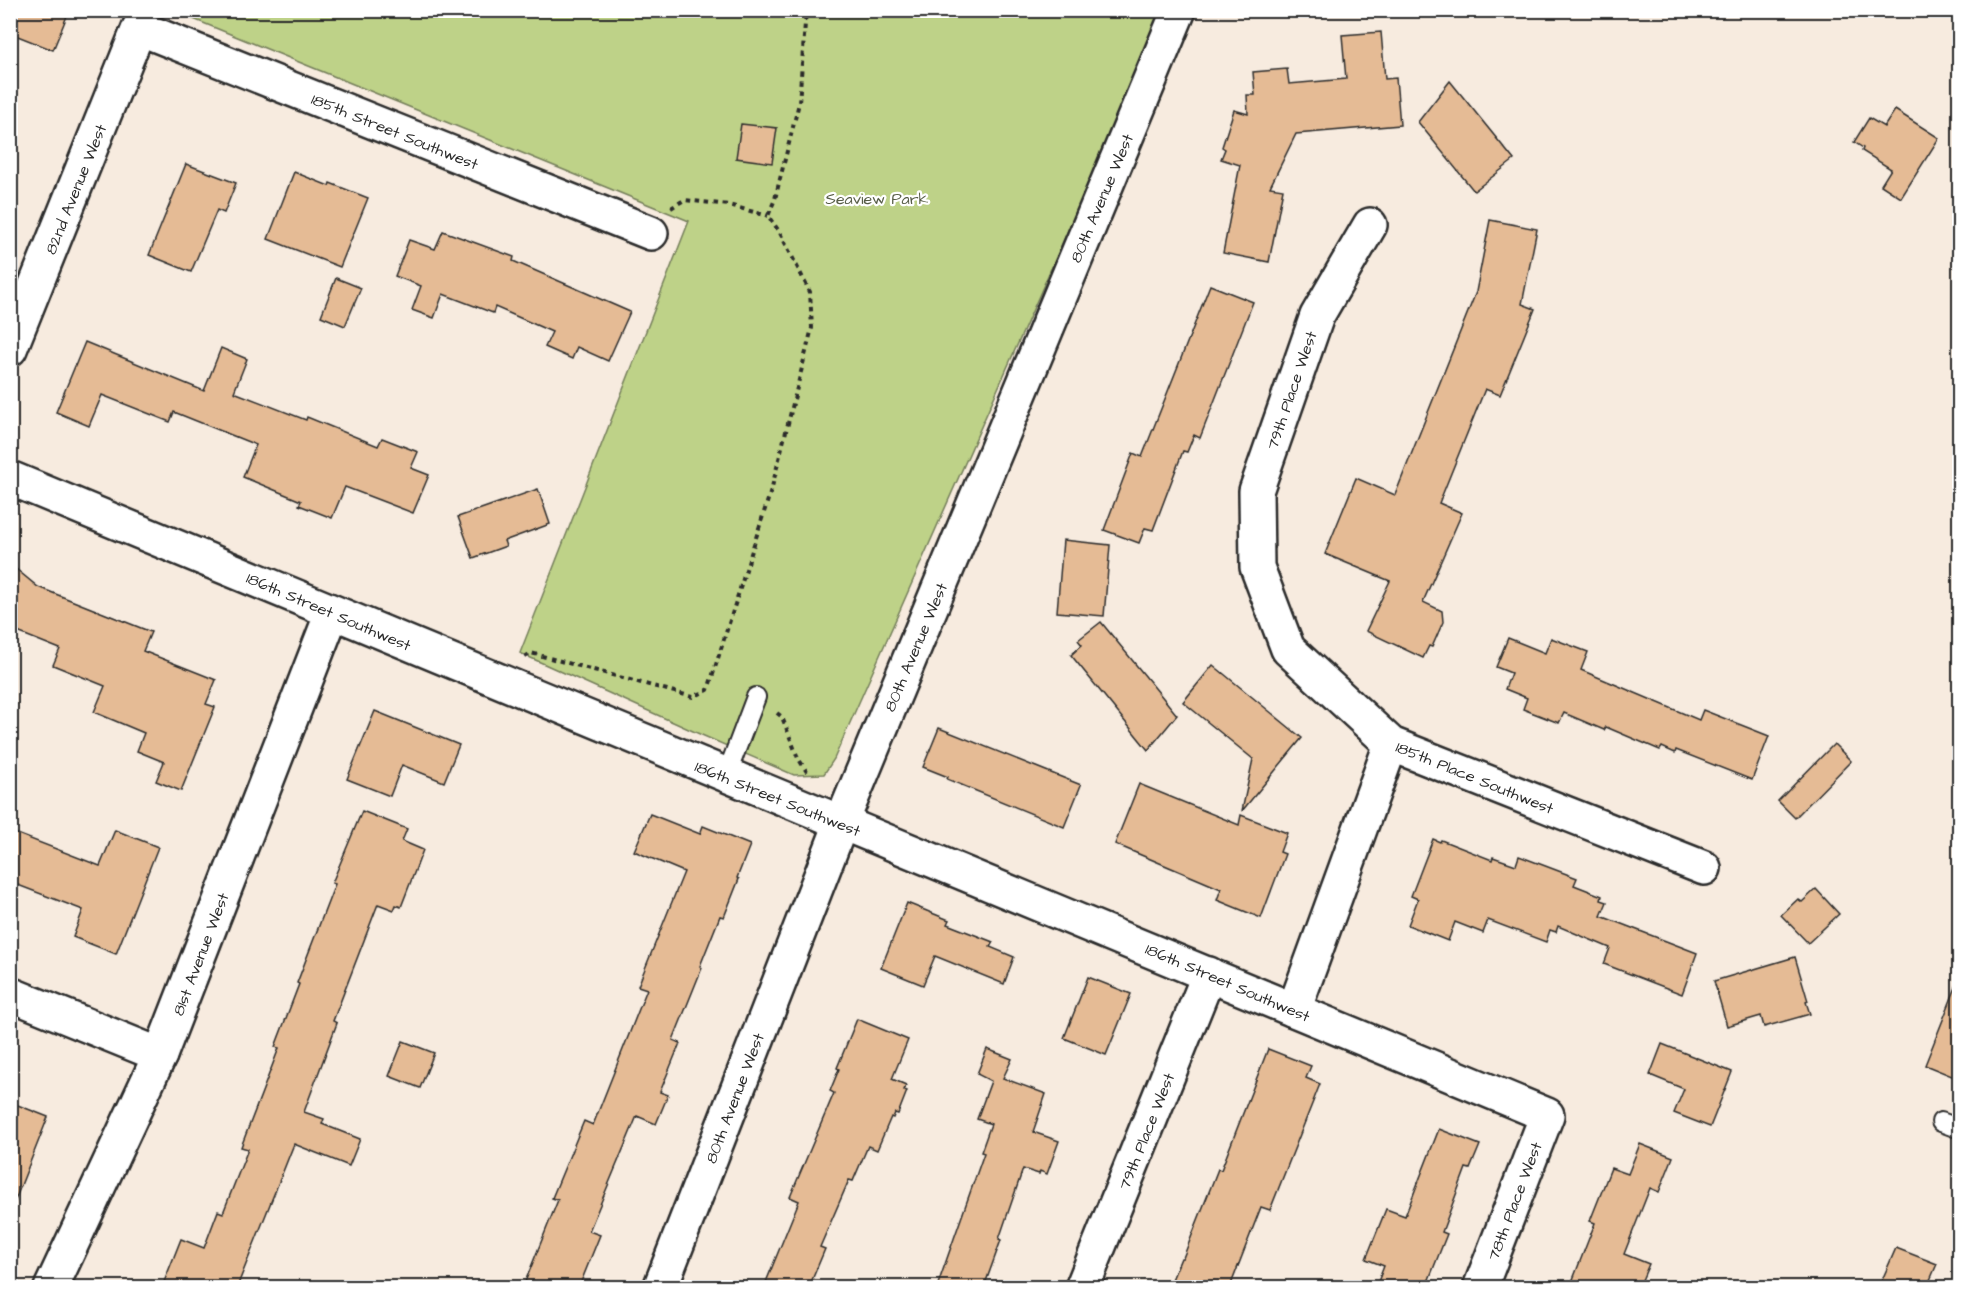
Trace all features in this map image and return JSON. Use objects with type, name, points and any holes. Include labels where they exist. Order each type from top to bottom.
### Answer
[{"type":"street","name":"80th Avenue West","points":[[660,1287],[841,824],[1179,10]]},
{"type":"street","name":"185th Street Southwest","points":[[139,28],[651,233]]},
{"type":"street","name":"82nd Avenue West","points":[[10,349],[139,28]]},
{"type":"street","name":"79th Place West","points":[[1257,567],[1256,491],[1317,316],[1370,225]]},
{"type":"street","name":"186th Street Southwest","points":[[10,478],[726,777],[1547,1115]]},
{"type":"street","name":"185th Place Southwest","points":[[1257,567],[1288,649],[1391,744],[1704,868]]},
{"type":"street","name":"81st Avenue West","points":[[51,1287],[160,1055],[332,613]]},
{"type":"street","points":[[1294,1010],[1391,744]]},
{"type":"street","name":"79th Place West","points":[[1082,1287],[1209,974]]},
{"type":"street","points":[[10,994],[160,1055]]},
{"type":"street","name":"78th Place West","points":[[1480,1287],[1547,1115]]},
{"type":"lane","points":[[726,777],[756,697]]},
{"type":"lane","points":[[1941,1122],[1959,1129]]},
{"type":"path","points":[[768,216],[775,199],[799,103],[806,10]]},
{"type":"path","points":[[498,681],[531,653],[693,697],[708,690],[772,487],[812,328],[810,292],[779,231],[768,216],[729,205],[684,200],[663,212],[651,233]]},
{"type":"path","points":[[756,697],[782,717],[798,758],[810,778]]},
{"type":"green space","name":"Seaview Park","points":[[194,10],[1165,11],[834,759],[824,774],[794,775],[520,653],[689,221],[191,18]]},
{"type":"building","points":[[10,10],[52,10],[67,16],[53,50],[10,33]]},
{"type":"building","points":[[1381,32],[1385,79],[1396,78],[1400,125],[1296,134],[1270,187],[1283,189],[1269,262],[1223,253],[1240,165],[1221,159],[1225,149],[1222,147],[1234,110],[1248,114],[1247,95],[1255,95],[1253,72],[1287,69],[1289,84],[1346,79],[1342,35]]},
{"type":"building","points":[[1450,81],[1514,160],[1474,191],[1418,122]]},
{"type":"building","points":[[1895,110],[1939,138],[1901,198],[1881,185],[1891,169],[1862,151],[1863,148],[1854,142],[1869,118],[1884,127]]},
{"type":"building","points":[[741,124],[777,128],[772,163],[736,158]]},
{"type":"building","points":[[186,164],[236,183],[224,213],[217,210],[191,272],[149,255]]},
{"type":"building","points":[[294,172],[368,198],[340,267],[268,239]]},
{"type":"building","points":[[1490,220],[1537,229],[1522,304],[1535,309],[1500,395],[1485,389],[1439,503],[1462,513],[1423,602],[1442,611],[1443,622],[1432,647],[1429,646],[1423,658],[1366,631],[1390,581],[1325,554],[1356,478],[1395,495],[1476,292]]},
{"type":"building","points":[[443,231],[514,257],[513,261],[630,312],[608,361],[577,347],[572,359],[545,347],[552,332],[495,307],[493,313],[443,294],[434,318],[412,310],[421,286],[395,276],[409,240],[435,249]]},
{"type":"building","points":[[336,278],[361,288],[345,326],[321,316]]},
{"type":"building","points":[[1210,285],[1253,302],[1200,438],[1194,435],[1187,452],[1183,451],[1153,530],[1145,528],[1139,543],[1104,530],[1133,453],[1142,457]]},
{"type":"building","points":[[85,342],[204,391],[221,348],[247,359],[234,392],[306,420],[307,417],[378,446],[382,438],[418,452],[411,468],[429,475],[413,513],[345,487],[332,518],[299,505],[301,501],[243,477],[256,445],[174,412],[170,422],[102,395],[89,426],[56,412]]},
{"type":"building","points":[[538,489],[550,524],[504,541],[506,546],[473,558],[458,517]]},
{"type":"building","points":[[1063,540],[1110,545],[1104,616],[1057,612]]},
{"type":"building","points":[[10,564],[38,587],[151,632],[143,651],[216,680],[206,704],[215,707],[181,791],[156,781],[164,762],[137,751],[144,733],[94,712],[105,686],[53,665],[60,649],[10,629]]},
{"type":"building","points":[[1101,622],[1177,715],[1148,750],[1071,655],[1082,645],[1078,640]]},
{"type":"building","points":[[1508,638],[1545,653],[1551,638],[1588,652],[1581,670],[1699,720],[1703,710],[1769,736],[1752,780],[1676,750],[1675,753],[1662,747],[1660,750],[1606,727],[1604,730],[1564,713],[1559,723],[1523,709],[1527,698],[1505,689],[1511,673],[1496,667]]},
{"type":"building","points":[[1213,665],[1302,738],[1242,811],[1253,759],[1183,702]]},
{"type":"building","points":[[375,711],[459,745],[444,782],[402,765],[390,796],[347,779]]},
{"type":"building","points":[[939,728],[1081,785],[1064,827],[923,767]]},
{"type":"building","points":[[1834,744],[1851,761],[1795,818],[1778,801]]},
{"type":"building","points":[[1139,784],[1239,825],[1241,815],[1287,833],[1280,852],[1285,854],[1261,918],[1217,900],[1221,889],[1115,844]]},
{"type":"building","points":[[362,811],[407,829],[402,841],[423,850],[401,907],[396,905],[394,910],[378,904],[333,1021],[337,1023],[304,1112],[324,1119],[322,1124],[360,1139],[349,1166],[294,1144],[237,1287],[162,1287],[181,1239],[204,1248],[218,1211],[223,1213],[248,1149],[241,1147],[279,1048],[275,1047],[299,984],[297,983],[335,884],[332,883]]},
{"type":"building","points":[[650,814],[700,834],[703,826],[750,845],[724,917],[720,916],[673,1040],[680,1043],[660,1092],[668,1095],[656,1124],[637,1116],[589,1231],[600,1235],[579,1287],[523,1287],[558,1200],[552,1198],[584,1121],[593,1125],[647,989],[638,986],[684,872],[634,851]]},
{"type":"building","points":[[115,830],[158,847],[116,954],[73,937],[83,910],[10,882],[10,831],[100,866]]},
{"type":"building","points":[[1433,839],[1492,860],[1493,857],[1516,865],[1519,856],[1577,878],[1574,885],[1602,896],[1601,900],[1607,902],[1601,916],[1697,953],[1682,994],[1604,964],[1610,948],[1558,926],[1556,932],[1550,930],[1546,942],[1488,920],[1483,933],[1455,922],[1448,941],[1408,925],[1418,899],[1411,896]]},
{"type":"building","points":[[1816,889],[1839,914],[1808,943],[1781,915],[1798,899],[1802,902]]},
{"type":"building","points":[[907,903],[949,920],[947,924],[993,942],[990,947],[1014,957],[1004,984],[935,956],[923,985],[881,968]]},
{"type":"building","points":[[1795,957],[1810,1014],[1764,1027],[1761,1016],[1727,1026],[1714,981]]},
{"type":"building","points":[[1088,977],[1131,994],[1106,1055],[1064,1038]]},
{"type":"building","points":[[1959,983],[1959,1079],[1925,1065]]},
{"type":"building","points":[[857,1019],[908,1040],[892,1079],[906,1085],[904,1090],[907,1091],[898,1114],[895,1113],[893,1118],[891,1117],[877,1150],[868,1146],[853,1181],[849,1180],[820,1247],[825,1249],[809,1287],[764,1287],[799,1201],[790,1197],[834,1093],[830,1091],[839,1069],[837,1068]]},
{"type":"building","points":[[403,1041],[434,1053],[420,1088],[389,1076]]},
{"type":"building","points":[[1662,1044],[1732,1072],[1710,1127],[1674,1113],[1684,1089],[1650,1075]]},
{"type":"building","points":[[987,1049],[1012,1059],[1003,1078],[1046,1094],[1033,1132],[1059,1141],[1047,1174],[1023,1169],[984,1287],[937,1287],[984,1153],[981,1152],[991,1124],[977,1119],[991,1081],[977,1074]]},
{"type":"building","points":[[1268,1049],[1311,1066],[1306,1078],[1320,1084],[1270,1210],[1261,1207],[1230,1287],[1169,1287],[1181,1258],[1183,1258],[1218,1169],[1221,1170]]},
{"type":"building","points":[[10,1102],[48,1117],[12,1208],[10,1207]]},
{"type":"building","points":[[1439,1129],[1480,1145],[1470,1169],[1466,1168],[1442,1232],[1447,1234],[1426,1287],[1376,1287],[1384,1266],[1366,1259],[1386,1209],[1405,1216]]},
{"type":"building","points":[[1640,1144],[1673,1157],[1659,1192],[1650,1188],[1624,1254],[1649,1264],[1639,1287],[1570,1287],[1595,1223],[1590,1221],[1611,1168],[1628,1174]]},
{"type":"building","points":[[1896,1248],[1937,1264],[1927,1287],[1879,1287]]}]
